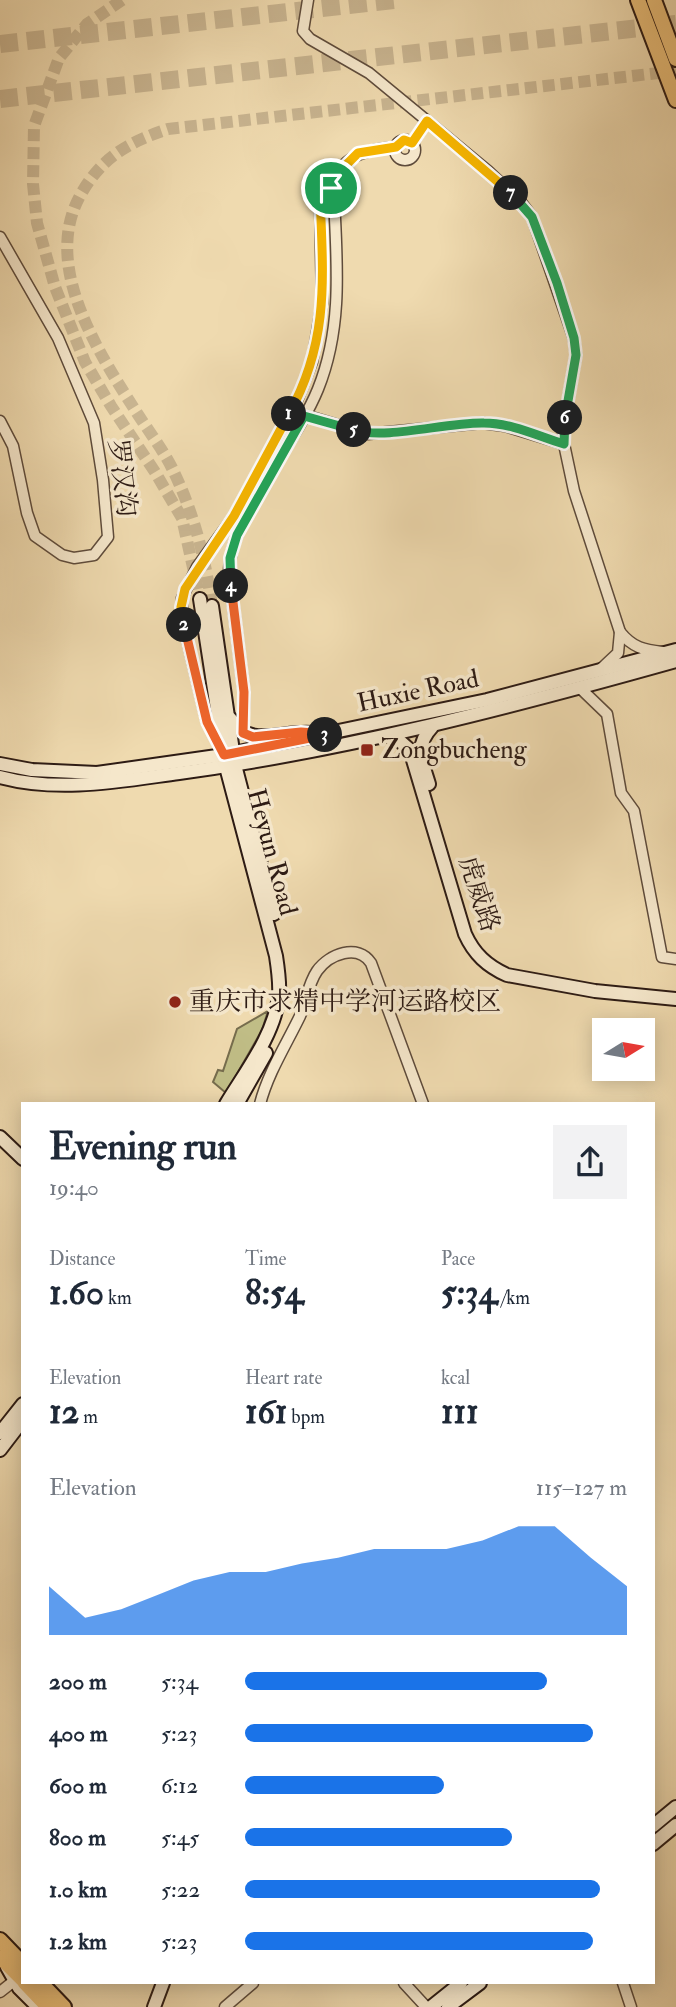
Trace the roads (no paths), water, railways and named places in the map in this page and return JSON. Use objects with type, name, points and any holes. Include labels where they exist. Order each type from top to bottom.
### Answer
[{"type":"main road","points":[[638,0],[676,100]]},
{"type":"main road","points":[[654,0],[676,59]]},
{"type":"main road","name":"Heyun Road","points":[[200,599],[230,760],[276,956],[279,993],[270,1030],[227,1102]]},
{"type":"main road","name":"Heyun Road","points":[[212,606],[228,715],[230,760],[284,955],[287,984],[284,1013],[277,1032],[238,1102]]},
{"type":"main road","name":"Huxie Road","points":[[0,764],[32,770],[97,774],[230,760],[330,734],[673,655]]},
{"type":"main road","name":"Huxie Road","points":[[0,777],[51,784],[97,784],[393,735],[580,688],[673,655]]},
{"type":"main road","points":[[228,715],[243,733],[253,737],[301,732],[330,734]]},
{"type":"main road","name":"虎威路","points":[[433,726],[421,742],[423,765],[471,932],[481,951],[498,965],[517,972],[590,985],[676,993]]},
{"type":"main road","name":"虎威路","points":[[393,735],[400,738],[410,750],[465,934],[477,955],[507,975],[595,991],[676,999]]},
{"type":"main road","points":[[0,1137],[21,1157]]},
{"type":"main road","points":[[0,1433],[21,1407]]},
{"type":"main road","points":[[0,1450],[21,1423]]},
{"type":"main road","points":[[655,1824],[676,1807]]},
{"type":"main road","points":[[655,1842],[676,1825]]},
{"type":"main road","points":[[0,1940],[21,1962]]},
{"type":"main road","points":[[2,1959],[21,1981]]},
{"type":"main road","points":[[23,1984],[38,2007]]},
{"type":"main road","points":[[24,1984],[48,2007]]},
{"type":"main road","points":[[42,1984],[64,2007]]},
{"type":"main road","points":[[154,2007],[163,1984]]},
{"type":"main road","points":[[431,2007],[460,1984]]},
{"type":"main road","points":[[448,2007],[479,1984]]},
{"type":"street","points":[[308,0],[303,31],[310,40],[369,73],[496,179],[520,201],[532,217],[574,338],[576,355],[563,429],[564,444],[577,500],[620,632],[618,653],[598,671]]},
{"type":"street","points":[[396,147],[398,156],[407,159],[414,152],[412,143],[427,121]]},
{"type":"street","points":[[229,571],[237,535],[304,416],[324,371],[335,319],[338,276],[334,198],[331,188],[336,175],[358,153],[396,147],[404,140],[412,143]]},
{"type":"street","points":[[230,760],[207,722],[181,607],[185,589],[234,516],[291,411],[308,372],[316,347],[323,296],[320,195],[325,187],[331,188]]},
{"type":"street","name":"罗汉沟","points":[[0,237],[58,338],[94,423],[108,537],[94,555],[74,558],[62,555],[34,536],[13,446],[0,421]]},
{"type":"street","points":[[291,411],[368,434],[494,424],[564,444]]},
{"type":"street","points":[[211,549],[219,545],[225,548],[244,692],[243,733]]},
{"type":"street","points":[[620,632],[640,649],[673,655]]},
{"type":"street","points":[[580,688],[607,713],[621,793],[634,811],[662,957],[676,959]]},
{"type":"street","points":[[260,1102],[264,1086],[301,1014],[318,970],[336,955],[354,952],[362,953],[371,963],[422,1102]]},
{"type":"street","points":[[0,1992],[21,1981]]},
{"type":"street","points":[[225,2007],[252,1984]]},
{"type":"street","points":[[405,1984],[426,2007]]},
{"type":"street","points":[[623,1984],[631,2007]]},
{"type":"tunnel","points":[[122,0],[87,24],[59,58],[34,126],[33,184],[37,223],[55,287],[85,362],[182,518],[200,599]]},
{"type":"tunnel","points":[[0,44],[395,0]]},
{"type":"tunnel","points":[[0,99],[676,24]]},
{"type":"tunnel","points":[[212,606],[198,536],[180,485],[164,453],[105,361],[79,306],[70,277],[67,249],[70,221],[81,194],[98,170],[118,152],[141,139],[168,129],[676,71]]},
{"type":"place","name":"Zongbucheng","points":[[367,750]]},
{"type":"place","name":"重庆市求精中学河运路校区","points":[[175,1002]]}]
